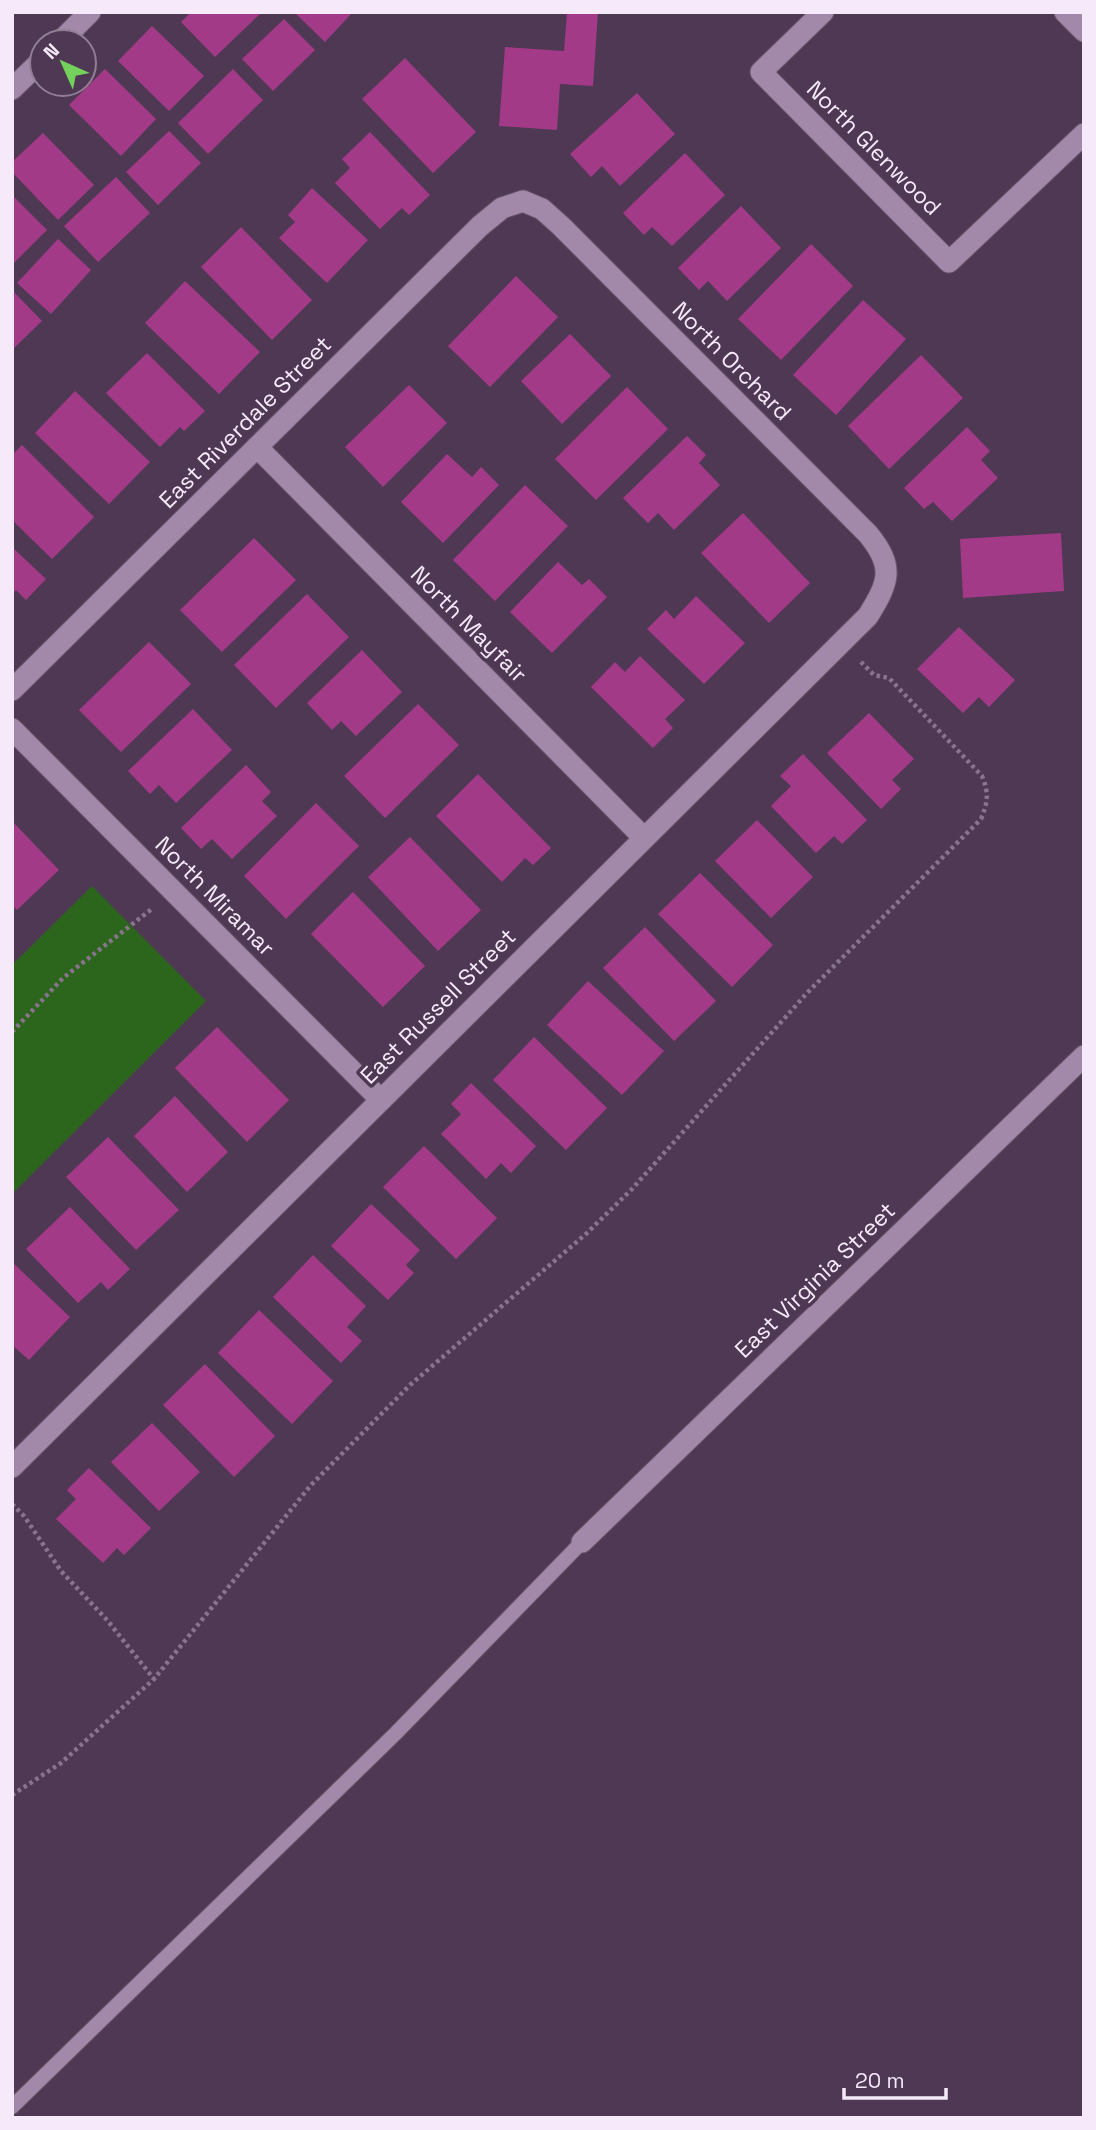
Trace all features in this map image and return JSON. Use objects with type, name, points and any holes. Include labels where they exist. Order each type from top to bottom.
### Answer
[{"type":"street","points":[[74,28],[90,12]]},
{"type":"street","name":"North Glenwood","points":[[823,12],[761,72],[949,262],[1084,134]]},
{"type":"street","points":[[1065,12],[1084,31]]},
{"type":"street","points":[[12,89],[28,74]]},
{"type":"street","name":"East Riverdale Street","points":[[12,690],[480,226],[502,208],[523,201]]},
{"type":"street","name":"North Orchard","points":[[523,201],[542,209],[562,226],[869,534],[883,552],[888,573]]},
{"type":"street","name":"North Mayfair","points":[[257,447],[645,838]]},
{"type":"street","name":"East Russell Street","points":[[12,1467],[868,616],[881,595],[888,573]]},
{"type":"street","name":"North Miramar","points":[[12,729],[381,1100]]},
{"type":"street","name":"East Virginia Street","points":[[582,1542],[1084,1056]]},
{"type":"lane","points":[[12,2108],[396,1733],[582,1542]]},
{"type":"path","points":[[12,1796],[61,1763],[154,1679],[312,1485],[339,1456],[410,1385],[587,1233],[632,1189],[815,984],[981,819],[988,803],[987,788],[982,776],[890,678],[874,675],[841,643]]},
{"type":"path","points":[[12,1032],[63,978],[134,926],[172,889]]},
{"type":"path","points":[[12,1504],[24,1516],[61,1571],[107,1620],[154,1679]]},
{"type":"green space","points":[[92,886],[206,1001],[12,1194],[12,965]]},
{"type":"building","points":[[191,12],[262,12],[215,57],[181,22]]},
{"type":"building","points":[[294,12],[353,12],[325,42]]},
{"type":"building","points":[[567,12],[598,12],[593,86],[560,84],[557,130],[499,126],[505,47],[564,51]]},
{"type":"building","points":[[284,19],[315,50],[273,91],[242,59]]},
{"type":"building","points":[[152,26],[204,76],[169,111],[118,61]]},
{"type":"building","points":[[405,58],[476,132],[433,173],[362,99]]},
{"type":"building","points":[[105,69],[156,119],[121,156],[69,105],[76,98],[98,98],[98,76]]},
{"type":"building","points":[[233,69],[263,100],[208,154],[178,123]]},
{"type":"building","points":[[637,93],[675,134],[620,186],[602,166],[591,177],[570,154]]},
{"type":"building","points":[[169,131],[201,163],[158,205],[126,172]]},
{"type":"building","points":[[370,132],[430,195],[409,215],[402,208],[380,229],[335,183],[350,168],[342,159]]},
{"type":"building","points":[[43,133],[94,185],[58,220],[12,172],[12,162]]},
{"type":"building","points":[[685,153],[725,195],[672,246],[652,227],[644,235],[623,213]]},
{"type":"building","points":[[116,177],[150,213],[98,262],[64,226]]},
{"type":"building","points":[[312,188],[368,240],[327,283],[279,238],[295,222],[288,215]]},
{"type":"building","points":[[12,195],[47,230],[12,265]]},
{"type":"building","points":[[741,206],[781,248],[727,301],[708,281],[699,290],[678,268]]},
{"type":"building","points":[[241,227],[312,300],[272,340],[201,267]]},
{"type":"building","points":[[58,239],[91,270],[51,314],[17,283]]},
{"type":"building","points":[[811,244],[853,286],[781,360],[738,319]]},
{"type":"building","points":[[516,276],[558,317],[490,387],[448,346]]},
{"type":"building","points":[[185,281],[260,352],[219,394],[145,323]]},
{"type":"building","points":[[12,290],[42,321],[12,350]]},
{"type":"building","points":[[863,300],[906,339],[836,415],[793,375]]},
{"type":"building","points":[[570,334],[611,376],[562,424],[521,381]]},
{"type":"building","points":[[147,353],[205,411],[184,431],[180,427],[160,447],[106,393]]},
{"type":"building","points":[[921,355],[963,398],[889,469],[848,426]]},
{"type":"building","points":[[409,385],[447,423],[383,487],[345,447]]},
{"type":"building","points":[[627,387],[668,429],[596,500],[555,459]]},
{"type":"building","points":[[75,391],[150,462],[109,504],[35,433]]},
{"type":"building","points":[[967,427],[990,451],[981,460],[998,478],[952,521],[933,502],[924,509],[904,488]]},
{"type":"building","points":[[687,436],[706,455],[699,463],[720,485],[674,530],[658,513],[648,523],[623,498]]},
{"type":"building","points":[[22,445],[94,517],[52,559],[12,520],[12,455]]},
{"type":"building","points":[[447,454],[472,477],[481,467],[499,485],[443,543],[401,502]]},
{"type":"building","points":[[525,485],[568,526],[495,601],[453,560]]},
{"type":"building","points":[[743,513],[810,583],[769,623],[701,553]]},
{"type":"building","points":[[1061,533],[1064,591],[963,598],[960,539]]},
{"type":"building","points":[[254,538],[296,580],[222,652],[180,610]]},
{"type":"building","points":[[12,547],[46,579],[26,600],[16,590],[12,594]]},
{"type":"building","points":[[558,562],[582,585],[589,579],[607,597],[552,653],[510,612]]},
{"type":"building","points":[[307,594],[349,637],[276,708],[234,665]]},
{"type":"building","points":[[696,596],[745,643],[704,684],[647,629],[666,610],[674,619]]},
{"type":"building","points":[[959,627],[1015,680],[989,707],[979,697],[963,713],[917,669]]},
{"type":"building","points":[[149,642],[191,684],[121,752],[79,710]]},
{"type":"building","points":[[362,650],[402,692],[356,736],[341,721],[332,730],[307,703]]},
{"type":"building","points":[[640,656],[685,700],[665,719],[673,728],[653,748],[591,687],[615,662],[625,672]]},
{"type":"building","points":[[418,704],[459,745],[385,818],[344,776]]},
{"type":"building","points":[[193,709],[232,750],[176,803],[159,785],[150,794],[128,771]]},
{"type":"building","points":[[869,713],[914,759],[892,780],[901,789],[881,809],[827,753]]},
{"type":"building","points":[[803,754],[867,820],[842,844],[834,836],[816,853],[771,806],[791,786],[780,776]]},
{"type":"building","points":[[246,765],[271,792],[262,801],[277,816],[232,859],[212,839],[201,849],[181,828]]},
{"type":"building","points":[[478,774],[551,848],[533,865],[525,858],[502,882],[436,816]]},
{"type":"building","points":[[316,803],[359,846],[286,919],[244,876]]},
{"type":"building","points":[[757,820],[813,877],[771,918],[715,861]]},
{"type":"building","points":[[12,821],[59,870],[17,910],[12,905]]},
{"type":"building","points":[[410,837],[481,910],[438,951],[368,877]]},
{"type":"building","points":[[700,873],[773,945],[732,987],[658,914]]},
{"type":"building","points":[[353,892],[425,966],[383,1007],[311,934]]},
{"type":"building","points":[[645,927],[716,1001],[674,1041],[603,968]]},
{"type":"building","points":[[588,981],[664,1051],[622,1095],[547,1025]]},
{"type":"building","points":[[217,1027],[289,1100],[247,1142],[175,1068]]},
{"type":"building","points":[[534,1037],[607,1108],[566,1150],[493,1080]]},
{"type":"building","points":[[471,1083],[536,1146],[511,1173],[501,1163],[486,1179],[441,1134],[461,1114],[451,1104]]},
{"type":"building","points":[[175,1096],[228,1152],[187,1192],[134,1136]]},
{"type":"building","points":[[108,1137],[179,1210],[136,1250],[66,1177]]},
{"type":"building","points":[[424,1146],[497,1218],[456,1259],[383,1187]]},
{"type":"building","points":[[371,1204],[420,1250],[406,1265],[414,1273],[388,1300],[331,1246]]},
{"type":"building","points":[[70,1207],[130,1269],[108,1290],[101,1282],[78,1303],[26,1249]]},
{"type":"building","points":[[313,1255],[366,1306],[347,1327],[362,1341],[341,1363],[273,1297]]},
{"type":"building","points":[[12,1262],[70,1317],[29,1360],[12,1345]]},
{"type":"building","points":[[259,1310],[333,1381],[292,1424],[218,1353]]},
{"type":"building","points":[[205,1364],[275,1436],[234,1477],[163,1405]]},
{"type":"building","points":[[152,1423],[200,1472],[159,1511],[111,1462]]},
{"type":"building","points":[[89,1468],[151,1528],[124,1555],[117,1548],[103,1563],[56,1519],[76,1499],[67,1490]]}]
